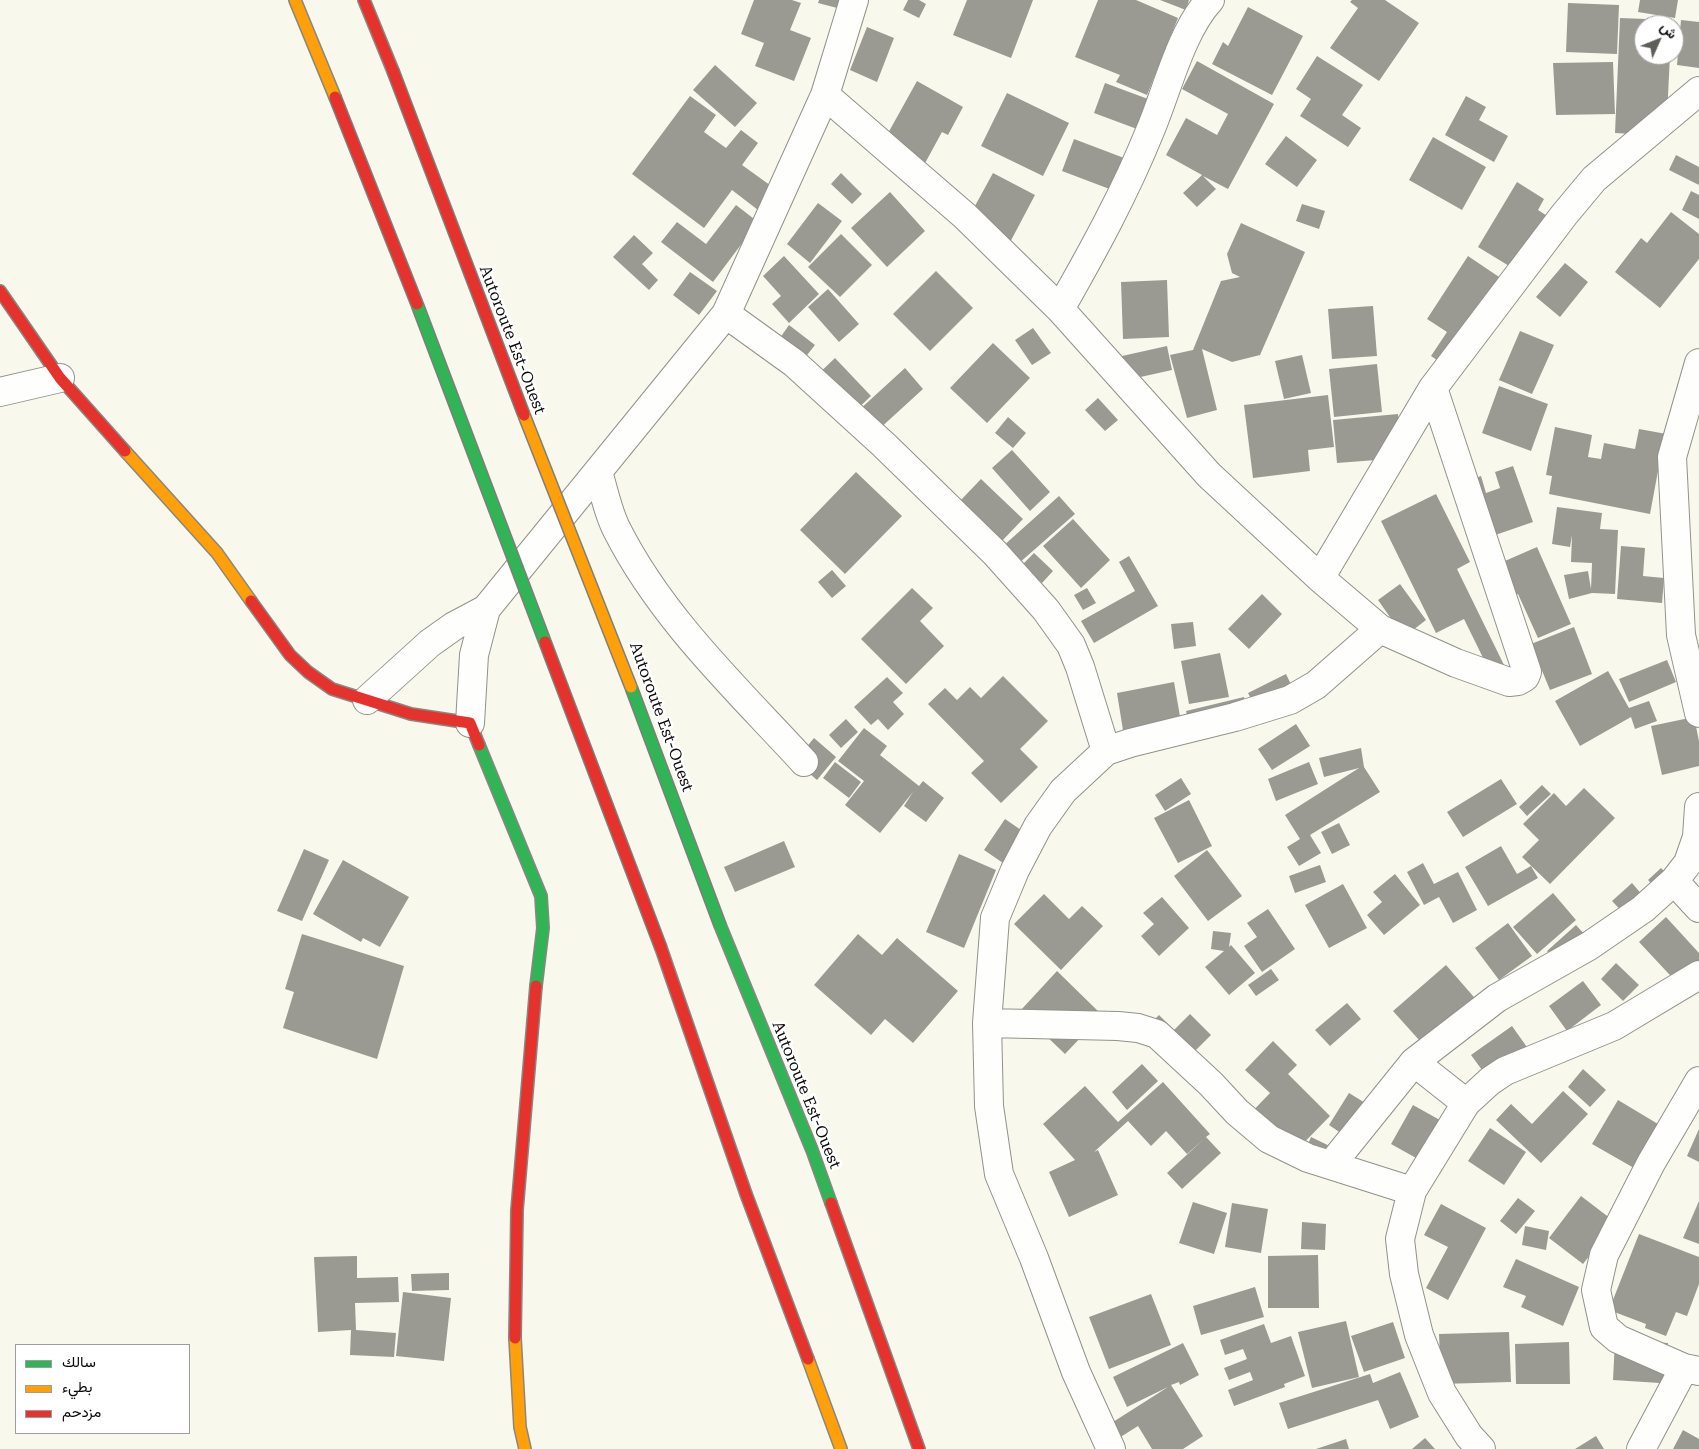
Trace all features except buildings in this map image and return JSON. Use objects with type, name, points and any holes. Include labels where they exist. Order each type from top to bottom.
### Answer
[{"type":"main road","points":[[295,0],[447,381],[661,948],[746,1194],[841,1449]]},
{"type":"main road","name":"Autoroute Est-Ouest","points":[[364,0],[393,71],[500,356],[604,613],[720,925],[812,1150],[919,1449]]},
{"type":"main road","points":[[0,291],[60,378],[217,553],[290,655],[308,672],[332,689],[411,714],[470,723],[541,896],[543,928],[516,1238],[514,1312],[520,1427],[525,1449]]},
{"type":"street","points":[[367,700],[430,643],[454,626],[486,609],[726,314],[825,95],[854,0]]},
{"type":"street","points":[[1060,309],[1116,210],[1150,132],[1193,21],[1210,0]]},
{"type":"street","points":[[1320,578],[1433,388],[1564,215],[1594,179],[1699,90]]},
{"type":"street","points":[[825,95],[965,216],[1060,309],[1209,475],[1320,578],[1380,629],[1456,663],[1509,682],[1518,681],[1525,677],[1527,672],[1433,388]]},
{"type":"street","points":[[726,314],[794,363],[884,445],[995,553],[1046,610],[1071,644],[1106,751]]},
{"type":"street","points":[[1699,363],[1672,457],[1681,635],[1699,713]]},
{"type":"street","points":[[0,392],[60,378]]},
{"type":"street","points":[[598,472],[616,528],[636,564],[663,604],[689,637],[804,762]]},
{"type":"street","points":[[470,723],[474,655],[486,609]]},
{"type":"street","points":[[1111,1449],[1076,1372],[1034,1258],[999,1174],[989,1106],[987,1022],[995,918],[1015,870],[1038,826],[1063,791],[1106,751],[1130,743],[1235,717],[1290,700],[1316,684],[1380,629]]},
{"type":"street","points":[[1331,1165],[1414,1062],[1497,998],[1589,946],[1627,920],[1674,881],[1688,863],[1697,836],[1699,807]]},
{"type":"street","points":[[1674,881],[1699,908]]},
{"type":"street","points":[[1481,1449],[1469,1436],[1442,1393],[1420,1335],[1404,1274],[1400,1239],[1412,1191],[1466,1103],[1490,1081],[1505,1071],[1614,1026],[1699,975]]},
{"type":"street","points":[[987,1022],[1118,1026],[1138,1028],[1157,1034],[1212,1084],[1237,1112],[1269,1139],[1308,1158],[1412,1191]]},
{"type":"street","points":[[1414,1062],[1466,1103]]},
{"type":"street","points":[[1641,1449],[1692,1370],[1618,1339],[1604,1327],[1596,1290],[1604,1255],[1651,1163],[1699,1081]]},
{"type":"traffic: fast","points":[[417,304],[545,642]]},
{"type":"traffic: fast","points":[[631,687],[720,925]]},
{"type":"traffic: fast","points":[[479,745],[541,896],[543,928],[536,986]]},
{"type":"traffic: fast","points":[[720,925],[812,1150],[831,1203]]},
{"type":"traffic: slow","points":[[295,0],[335,97]]},
{"type":"traffic: slow","points":[[524,415],[631,687]]},
{"type":"traffic: slow","points":[[125,451],[217,553],[251,601]]},
{"type":"traffic: slow","points":[[515,1338],[520,1427],[525,1449]]},
{"type":"traffic: slow","points":[[808,1359],[841,1449]]},
{"type":"traffic: jam","points":[[364,0],[393,71]]},
{"type":"traffic: jam","points":[[393,71],[524,415]]},
{"type":"traffic: jam","points":[[335,97],[417,304]]},
{"type":"traffic: jam","points":[[0,291],[60,378],[125,451]]},
{"type":"traffic: jam","points":[[251,601],[290,655],[308,672],[332,689],[411,714],[470,723],[479,745]]},
{"type":"traffic: jam","points":[[545,642],[661,948]]},
{"type":"traffic: jam","points":[[661,948],[746,1194],[808,1359]]},
{"type":"traffic: jam","points":[[515,1338],[517,1210],[536,986]]},
{"type":"traffic: jam","points":[[831,1203],[919,1449]]}]
